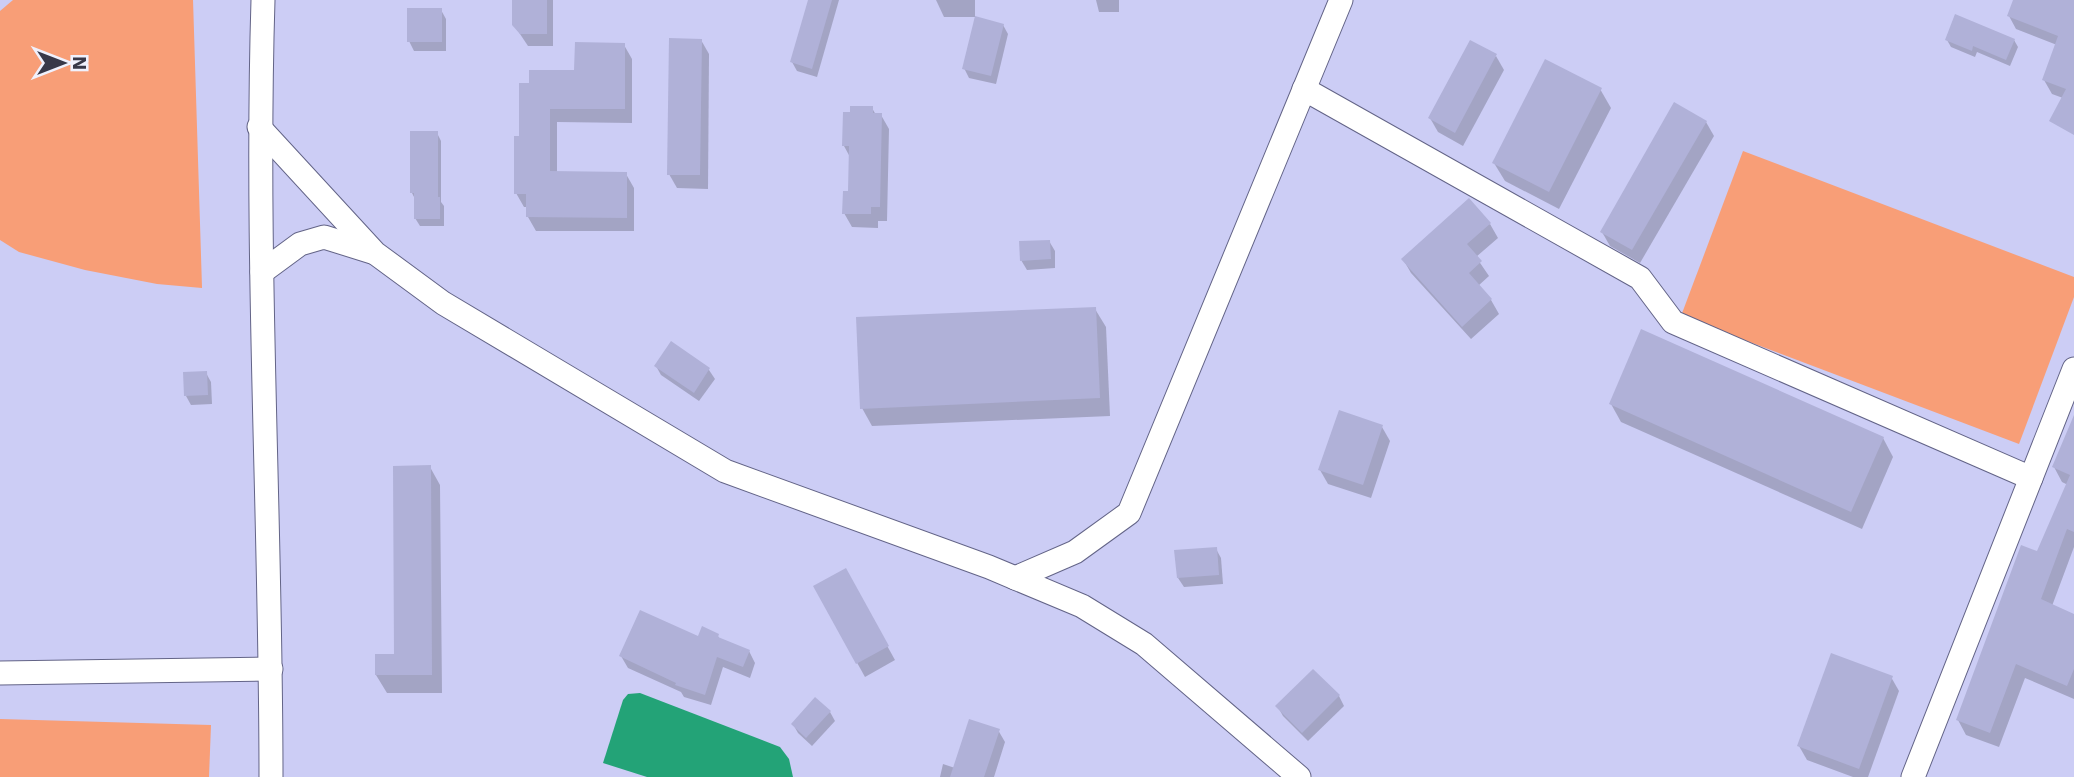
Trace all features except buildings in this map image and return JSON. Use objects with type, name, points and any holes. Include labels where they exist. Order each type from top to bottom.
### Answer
[{"type":"street","points":[[263,0],[259,127],[271,777]]},
{"type":"street","points":[[1015,578],[1075,552],[1129,513],[1341,0]]},
{"type":"street","points":[[1304,89],[1640,278],[1673,322],[2031,478]]},
{"type":"street","points":[[259,127],[375,253],[443,303],[725,471],[1015,578],[1082,606],[1144,644],[1299,777]]},
{"type":"street","points":[[262,272],[300,244],[324,237],[375,253]]},
{"type":"street","points":[[1913,777],[2074,369]]},
{"type":"street","points":[[0,673],[271,669]]},
{"type":"shaded area","points":[[13,0],[193,0],[202,288],[157,284],[85,270],[19,252],[0,240],[0,11]]},
{"type":"shaded area","points":[[1743,151],[2074,277],[2074,297],[2019,444],[1681,316]]},
{"type":"shaded area","points":[[640,693],[780,747],[789,759],[793,777],[647,777],[603,763],[623,700],[628,694]]},
{"type":"shaded area","points":[[0,719],[211,725],[209,777],[0,777]]}]
